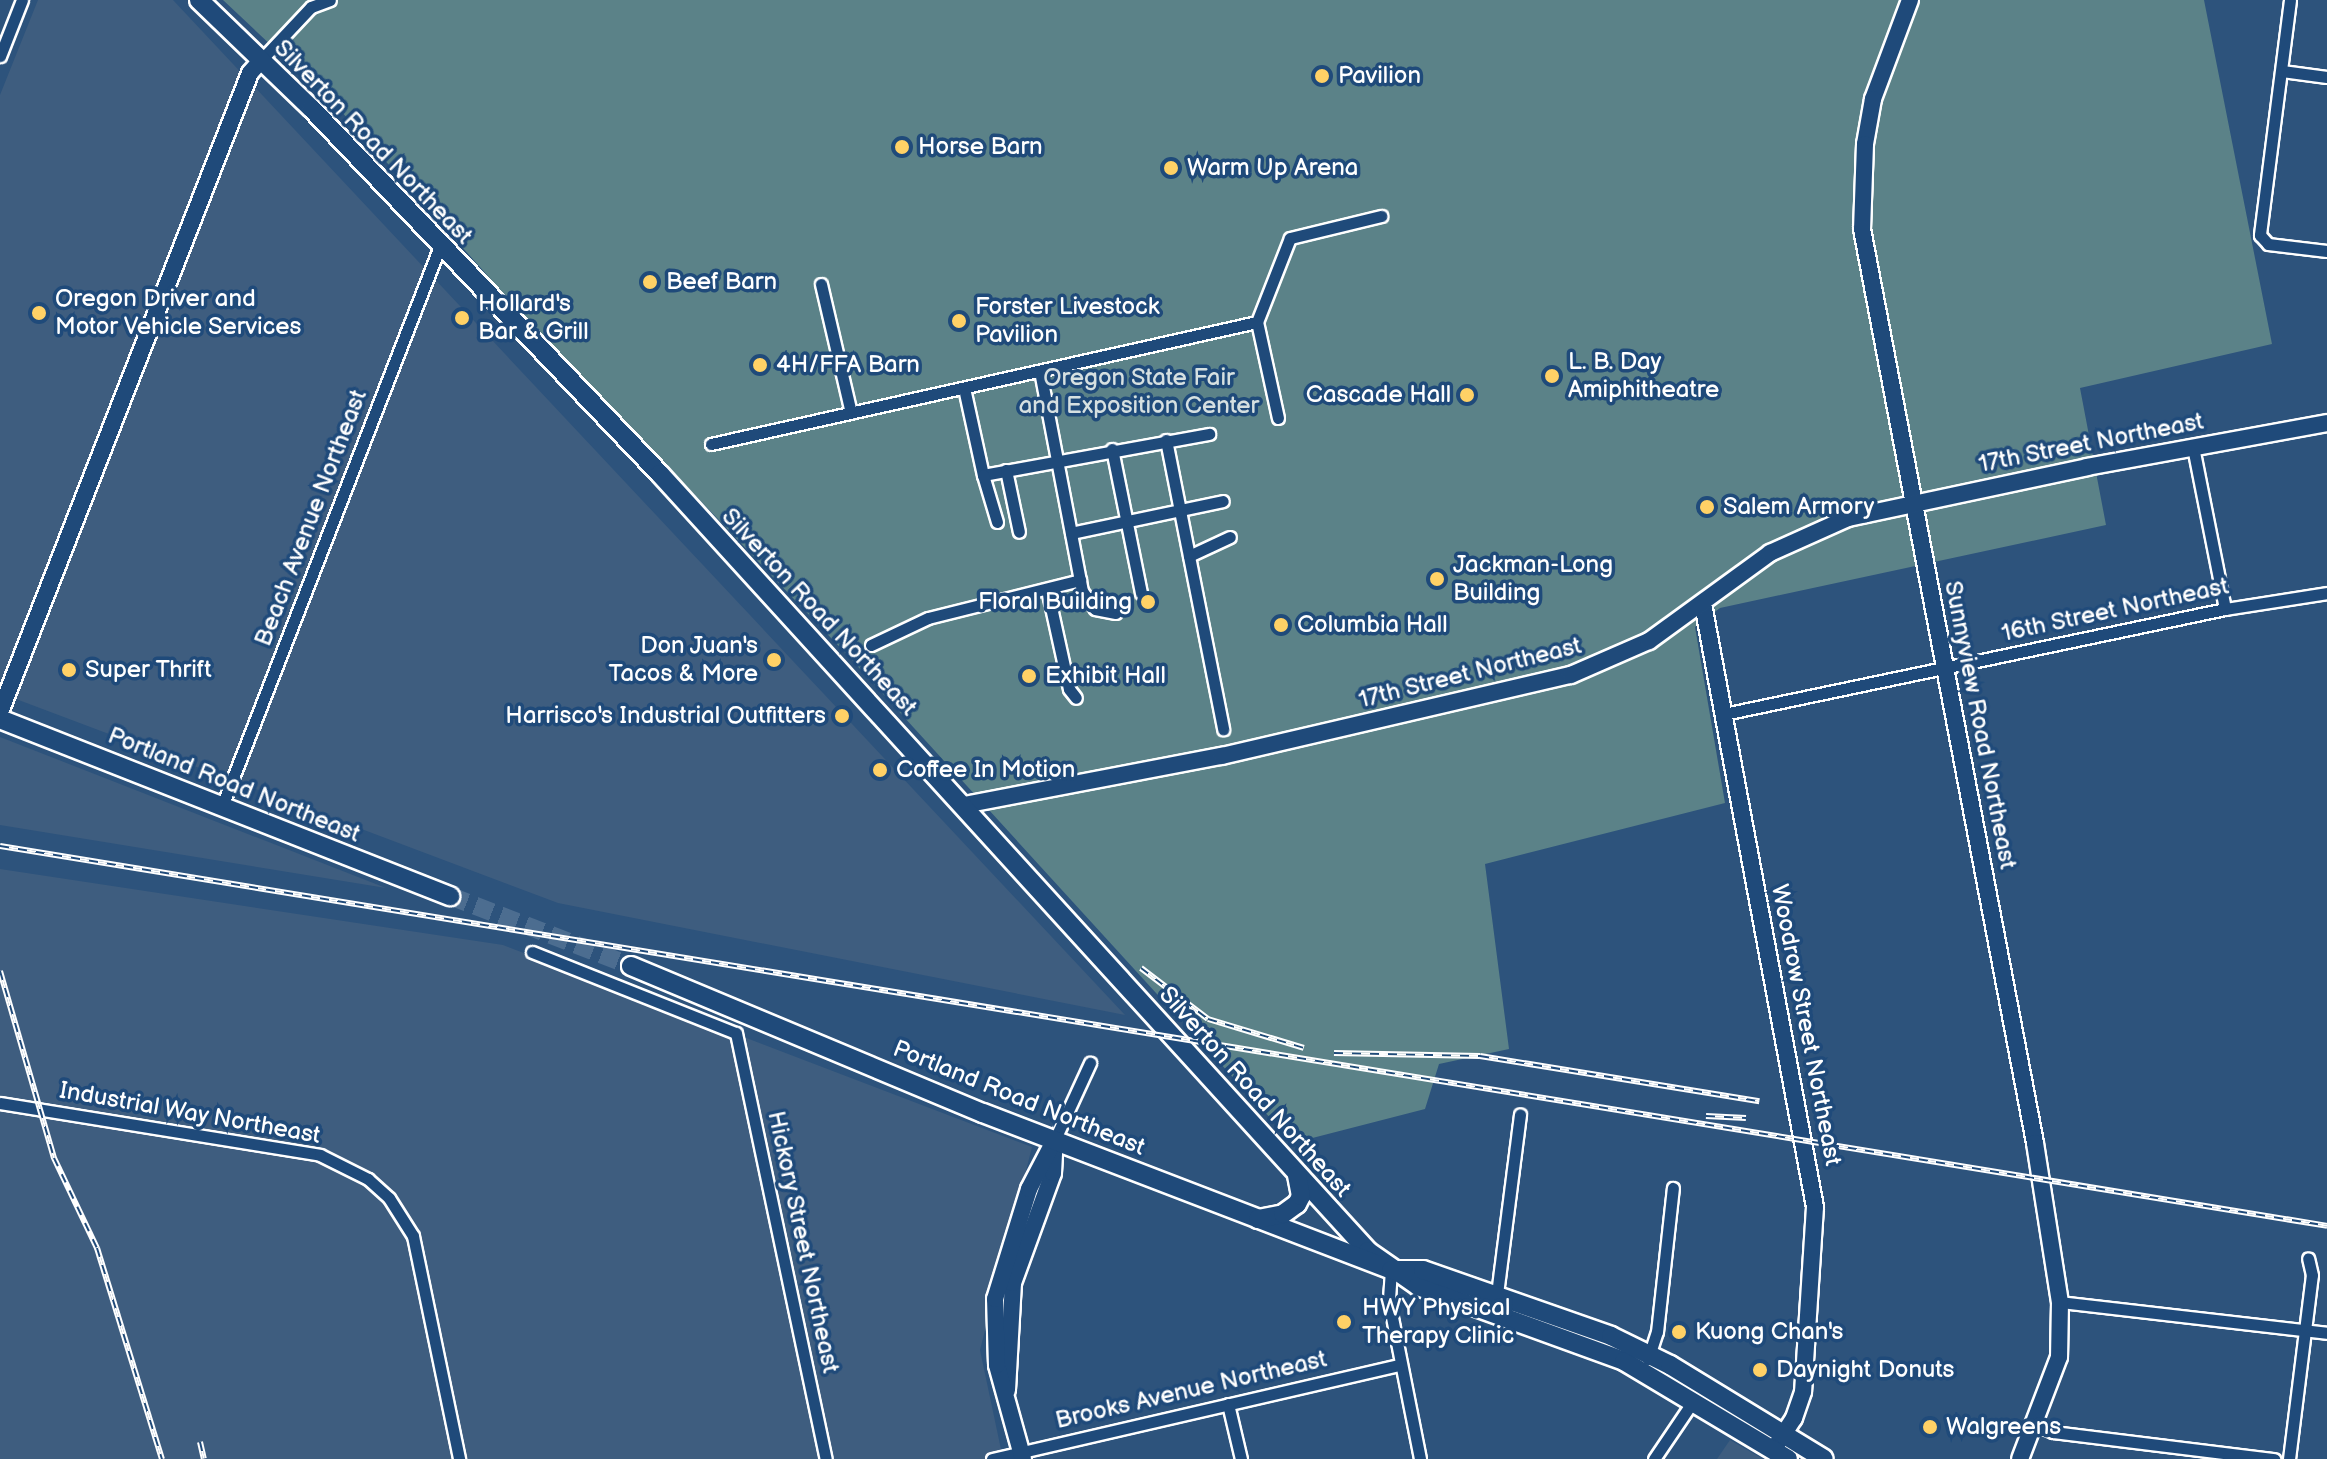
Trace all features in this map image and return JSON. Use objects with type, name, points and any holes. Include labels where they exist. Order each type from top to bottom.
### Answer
[{"type":"main road","name":"Silverton Road Northeast","points":[[199,0],[262,59],[660,474],[1296,1172],[1391,1270]]},
{"type":"main road","name":"Sunnyview Road Northeast","points":[[1910,0],[1873,99],[1862,204],[1873,304],[1944,669],[2060,1302],[2059,1357],[2020,1459]]},
{"type":"main road","points":[[0,712],[250,73],[262,59]]},
{"type":"main road","name":"17th Street Northeast","points":[[964,805],[1222,756],[1571,675],[1649,641],[1794,540],[1848,518],[2193,447],[2327,423]]},
{"type":"main road","name":"Woodrow Street Northeast","points":[[1703,604],[1815,1207],[1803,1392],[1782,1448]]},
{"type":"main road","name":"Portland Road Northeast","points":[[0,719],[450,896]]},
{"type":"main road","name":"Portland Road Northeast","points":[[631,966],[1055,1139],[1391,1270]]},
{"type":"main road","points":[[1022,1456],[994,1346],[997,1284],[1037,1168],[1055,1139]]},
{"type":"main road","points":[[1258,1219],[1283,1214],[1297,1204],[1301,1187],[1296,1172]]},
{"type":"main road","points":[[1391,1270],[1423,1270],[1497,1294],[1646,1362],[1782,1448],[1824,1459]]},
{"type":"main road","points":[[1391,1270],[1418,1286],[1646,1362]]},
{"type":"street","points":[[0,56],[22,0]]},
{"type":"street","points":[[262,59],[311,7],[330,0]]},
{"type":"street","points":[[2290,0],[2261,240],[2327,251]]},
{"type":"street","points":[[2282,71],[2327,77]]},
{"type":"street","points":[[1278,418],[1257,322],[1290,238],[1381,216]]},
{"type":"street","name":"Beach Avenue Northeast","points":[[222,806],[440,246]]},
{"type":"street","points":[[821,284],[851,413]]},
{"type":"street","points":[[711,444],[1257,322]]},
{"type":"street","points":[[1040,371],[1060,459],[1080,580],[1095,609],[1116,613]]},
{"type":"street","points":[[964,388],[997,522]]},
{"type":"street","points":[[983,475],[1112,449],[1209,434]]},
{"type":"street","points":[[1166,440],[1223,729]]},
{"type":"street","points":[[2193,447],[2225,609]]},
{"type":"street","points":[[1112,449],[1141,593]]},
{"type":"street","points":[[1006,470],[1019,532]]},
{"type":"street","points":[[1071,533],[1223,501]]},
{"type":"street","points":[[1189,556],[1230,537]]},
{"type":"street","points":[[871,645],[928,618],[1080,580]]},
{"type":"street","points":[[1047,589],[1069,689],[1076,698]]},
{"type":"street","name":"16th Street Northeast","points":[[1724,714],[2225,609],[2327,593]]},
{"type":"street","name":"Hickory Street Northeast","points":[[532,952],[736,1033],[826,1459]]},
{"type":"street","points":[[1055,1139],[1090,1063]]},
{"type":"street","name":"Industrial Way Northeast","points":[[0,1103],[320,1155],[368,1179],[389,1198],[413,1236],[459,1459]]},
{"type":"street","points":[[1497,1294],[1520,1114]]},
{"type":"street","points":[[1646,1362],[1673,1188]]},
{"type":"street","points":[[2289,1459],[2312,1275],[2308,1258]]},
{"type":"street","points":[[1391,1270],[1389,1302],[1420,1459]]},
{"type":"street","points":[[2060,1302],[2327,1333]]},
{"type":"street","name":"Brooks Avenue Northeast","points":[[992,1459],[1022,1456],[1399,1365]]},
{"type":"street","points":[[1654,1459],[1699,1393]]},
{"type":"street","points":[[1228,1404],[1241,1459]]},
{"type":"street","points":[[2034,1424],[2053,1432],[2274,1459]]},
{"type":"shaded area","points":[[38,0],[173,0],[1125,1015],[558,903],[0,693],[0,95]]},
{"type":"shaded area","points":[[0,737],[386,888],[0,825]]},
{"type":"shaded area","points":[[0,869],[503,945],[1032,1147],[980,1350],[1003,1459],[0,1459]]},
{"type":"shaded area","points":[[1730,1440],[1763,1459],[1717,1459]]},
{"type":"green space","name":"Oregon State Fair and Exposition Center","points":[[223,0],[2204,0],[2272,344],[2080,388],[2106,525],[1720,608],[1695,627],[1725,803],[1485,864],[1509,1049],[1439,1064],[1425,1109],[1293,1143],[851,659],[503,293],[340,110]]},
{"type":"tunnel","points":[[450,896],[631,966]]},
{"type":"railway","points":[[0,846],[2327,1226]]},
{"type":"railway","points":[[1141,968],[1208,1019],[1304,1048]]},
{"type":"railway","points":[[0,971],[54,1158],[97,1248],[162,1459]]},
{"type":"railway","points":[[1334,1053],[1480,1056],[1759,1101]]},
{"type":"railway","points":[[1706,1116],[1746,1118]]},
{"type":"railway","points":[[200,1442],[204,1459]]},
{"type":"place","name":"Pavilion","points":[[1322,76]]},
{"type":"place","name":"Horse Barn","points":[[902,147]]},
{"type":"place","name":"Warm Up Arena","points":[[1171,168]]},
{"type":"place","name":"Beef Barn","points":[[650,282]]},
{"type":"place","name":"Oregon Driver and Motor Vehicle Services","points":[[39,313]]},
{"type":"place","name":"Hollard's Bar & Grill","points":[[462,318]]},
{"type":"place","name":"Forster Livestock Pavilion","points":[[959,321]]},
{"type":"place","name":"4H/FFA Barn","points":[[760,365]]},
{"type":"place","name":"L. B. Day Amiphitheatre","points":[[1552,376]]},
{"type":"place","name":"Cascade Hall","points":[[1467,395]]},
{"type":"place","name":"Salem Armory","points":[[1707,507]]},
{"type":"place","name":"Jackman-Long Building","points":[[1437,579]]},
{"type":"place","name":"Floral Building","points":[[1148,602]]},
{"type":"place","name":"Columbia Hall","points":[[1281,625]]},
{"type":"place","name":"Don Juan's Tacos & More","points":[[774,660]]},
{"type":"place","name":"Super Thrift","points":[[69,670]]},
{"type":"place","name":"Exhibit Hall","points":[[1029,676]]},
{"type":"place","name":"Harrisco's Industrial Outfitters","points":[[842,716]]},
{"type":"place","name":"Coffee In Motion","points":[[880,770]]},
{"type":"place","name":"HWY Physical Therapy Clinic","points":[[1344,1322]]},
{"type":"place","name":"Kuong Chan's","points":[[1679,1332]]},
{"type":"place","name":"Daynight Donuts","points":[[1760,1370]]},
{"type":"place","name":"Walgreens","points":[[1930,1427]]}]
